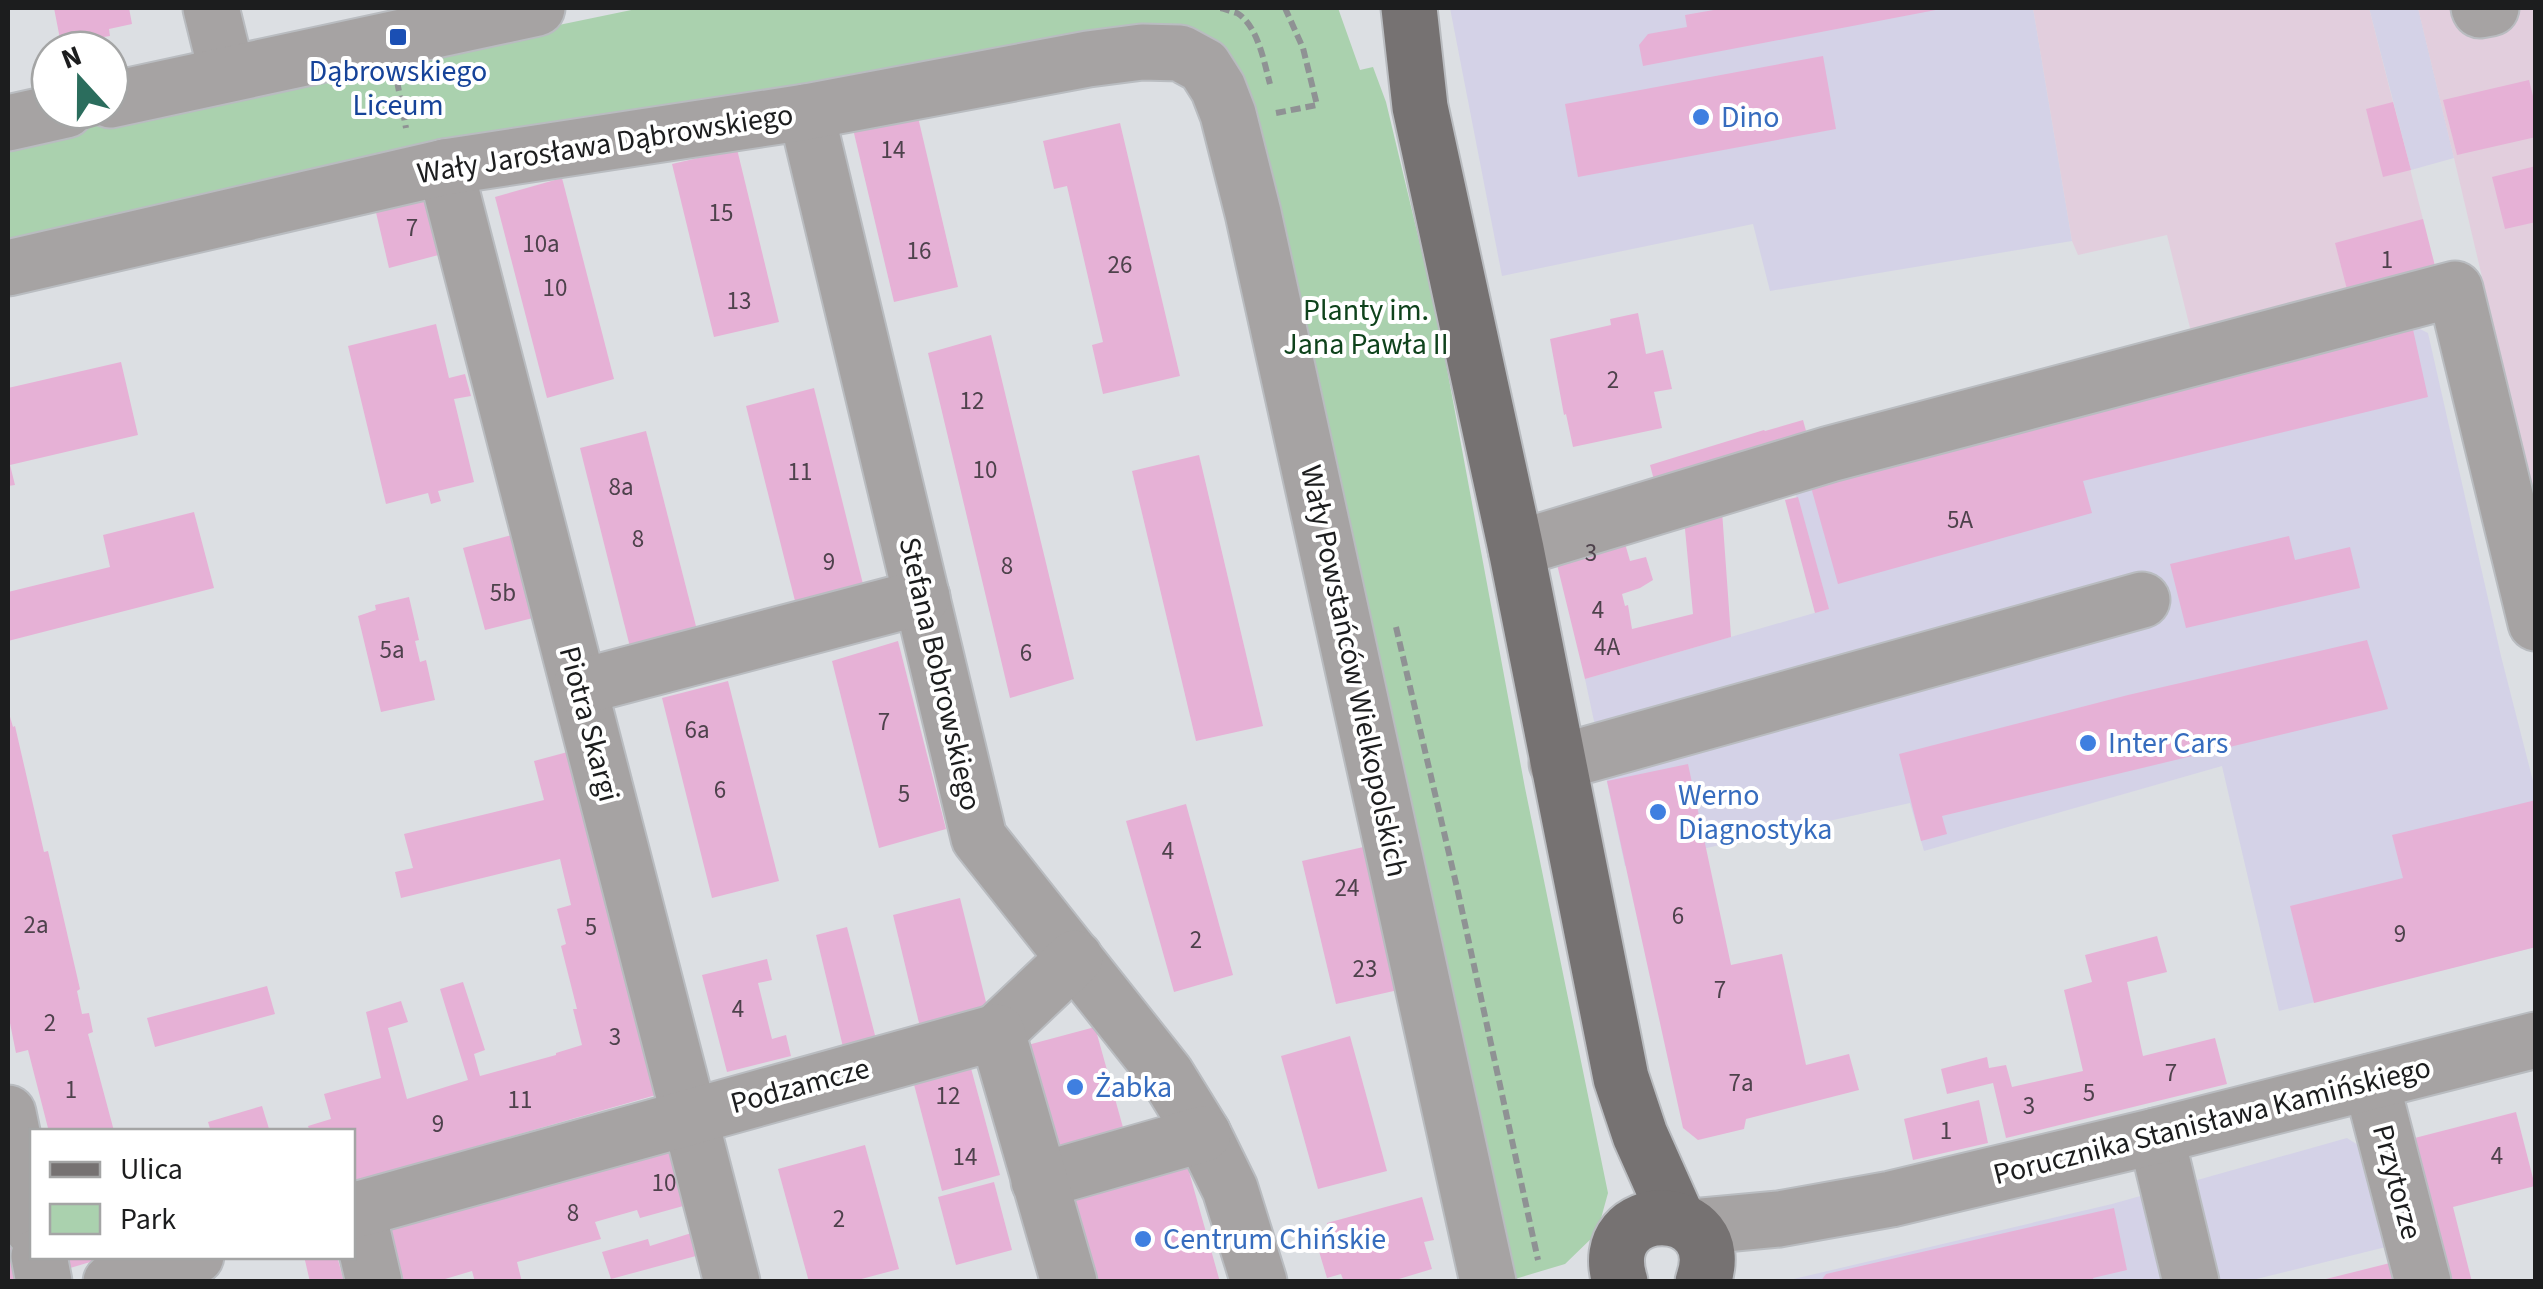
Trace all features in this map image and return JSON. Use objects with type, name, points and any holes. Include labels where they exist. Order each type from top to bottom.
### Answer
[{"type":"main road","points":[[1373,8],[1420,108]]},
{"type":"main road","points":[[1409,8],[1420,108],[1516,548],[1625,1094],[1640,1135],[1655,1257]]},
{"type":"street","points":[[211,8],[227,73]]},
{"type":"street","points":[[130,95],[536,8]]},
{"type":"street","points":[[2479,8],[2491,8]]},
{"type":"street","name":"Wały Jarosława Dąbrowskiego","points":[[8,268],[427,155],[806,112],[1124,54],[1180,52],[1204,66]]},
{"type":"street","name":"Wały Powstańców Wielkopolskich","points":[[1204,66],[1228,114],[1253,213],[1488,1282]]},
{"type":"street","name":"Stefana Bobrowskiego","points":[[806,112],[979,838],[1166,1074],[1203,1134],[1230,1189],[1260,1282]]},
{"type":"street","name":"Piotra Skargi","points":[[427,155],[580,687],[732,1282]]},
{"type":"street","points":[[1516,548],[1830,454],[2455,289],[2536,623]]},
{"type":"street","points":[[580,687],[922,598]]},
{"type":"street","points":[[1558,764],[2142,600]]},
{"type":"street","points":[[1069,1282],[997,1032],[1075,958]]},
{"type":"street","name":"Podzamcze","points":[[355,1210],[997,1032]]},
{"type":"street","name":"Porucznika Stanisława Kamińskiego","points":[[1655,1257],[1786,1244],[1888,1200],[2536,1040]]},
{"type":"street","name":"Przytorze","points":[[2370,1082],[2423,1282]]},
{"type":"street","points":[[8,1113],[30,1218]]},
{"type":"street","points":[[1039,1181],[1203,1134]]},
{"type":"street","points":[[2156,1136],[2191,1282]]},
{"type":"street","points":[[355,1210],[374,1282]]},
{"type":"street","points":[[111,1282],[186,1259]]},
{"type":"path","points":[[1276,113],[1317,105],[1303,48],[1285,8]]},
{"type":"path","points":[[395,73],[427,155]]},
{"type":"shaded area","points":[[1450,8],[2033,8],[2072,241],[1770,291],[1753,224],[1502,276]]},
{"type":"shaded area","points":[[2033,8],[2369,8],[2438,278],[2193,340],[2167,235],[2078,255],[2072,241]]},
{"type":"shaded area","points":[[2369,8],[2418,8],[2454,158],[2411,170]]},
{"type":"shaded area","points":[[2418,8],[2535,8],[2535,502],[2454,158]]},
{"type":"shaded area","points":[[2412,325],[2428,333],[2535,789],[2535,947],[2279,1011],[2222,766],[1924,851],[1910,803],[1625,866],[1585,679],[1828,609],[1793,485]]},
{"type":"shaded area","points":[[2347,1138],[2369,1152],[2390,1246],[2244,1282],[1781,1282],[2112,1204]]},
{"type":"green space","name":"Planty im. Jana Pawła II","points":[[641,8],[1338,8],[1360,70],[1373,67],[1386,102],[1437,315],[1525,788],[1608,1193],[1597,1233],[1565,1264],[1508,1281],[1216,53],[8,253],[8,145],[68,130],[130,130],[130,115]]},
{"type":"building","points":[[54,8],[129,8],[132,24],[109,30],[58,30]]},
{"type":"building","points":[[1725,8],[1941,9],[1643,66],[1639,45],[1648,34],[1687,27],[1685,15]]},
{"type":"building","name":"Dino","points":[[1823,56],[1836,129],[1578,177],[1565,104]]},
{"type":"building","points":[[2529,80],[2536,108],[2536,137],[2457,155],[2443,100]]},
{"type":"building","points":[[2393,102],[2411,170],[2383,177],[2366,109]]},
{"type":"building","points":[[917,113],[958,287],[894,302],[853,129]]},
{"type":"building","points":[[1120,123],[1180,376],[1103,394],[1092,345],[1103,342],[1067,186],[1054,189],[1043,141]]},
{"type":"building","points":[[737,149],[779,322],[714,337],[672,164]]},
{"type":"building","points":[[2536,166],[2536,222],[2505,229],[2492,177]]},
{"type":"building","points":[[562,178],[614,379],[547,398],[495,197]]},
{"type":"building","points":[[435,190],[450,252],[389,268],[374,204]]},
{"type":"building","points":[[2423,219],[2438,278],[2350,301],[2335,243]]},
{"type":"building","points":[[1638,313],[1646,354],[1663,350],[1672,389],[1654,392],[1662,428],[1573,447],[1550,339],[1611,325],[1610,319]]},
{"type":"building","points":[[436,324],[449,378],[465,374],[471,396],[454,399],[474,482],[438,491],[441,501],[431,504],[428,493],[386,504],[348,346]]},
{"type":"building","points":[[2412,325],[2428,397],[2083,481],[2092,513],[1838,584],[1809,480]]},
{"type":"building","points":[[991,335],[1074,679],[1010,698],[928,353]]},
{"type":"building","points":[[121,362],[138,435],[10,465],[15,485],[8,486],[8,388]]},
{"type":"building","points":[[814,388],[865,592],[797,609],[746,406]]},
{"type":"building","points":[[1803,420],[1811,449],[1658,495],[1650,465]]},
{"type":"building","points":[[646,431],[697,630],[630,647],[580,448]]},
{"type":"building","points":[[1199,455],[1263,726],[1196,741],[1132,471]]},
{"type":"building","points":[[1721,497],[1731,637],[1585,679],[1552,544],[1620,526],[1630,561],[1646,557],[1653,580],[1622,594],[1632,629],[1693,614],[1683,508]]},
{"type":"building","points":[[1798,497],[1829,609],[1815,613],[1785,500]]},
{"type":"building","points":[[194,512],[214,588],[8,641],[8,592],[110,567],[103,535]]},
{"type":"building","points":[[516,534],[537,617],[485,630],[463,548]]},
{"type":"building","points":[[2289,536],[2295,560],[2350,547],[2360,588],[2186,628],[2170,564]]},
{"type":"building","points":[[409,597],[420,662],[426,660],[435,700],[381,712],[358,616],[376,610],[375,605]]},
{"type":"building","points":[[2367,640],[2388,709],[1942,816],[1947,834],[1921,841],[1899,754],[2128,695]]},
{"type":"building","points":[[898,641],[946,829],[879,848],[832,661]]},
{"type":"building","points":[[728,681],[779,881],[712,898],[662,698]]},
{"type":"building","points":[[8,710],[44,852],[48,851],[80,989],[77,991],[82,1014],[89,1013],[93,1032],[88,1034],[113,1129],[48,1129],[28,1050],[16,1053],[8,1013]]},
{"type":"building","points":[[575,750],[663,1093],[355,1181],[355,1129],[308,1126],[331,1119],[324,1094],[381,1078],[366,1012],[401,1001],[408,1022],[388,1028],[407,1099],[468,1080],[440,989],[463,982],[485,1050],[474,1054],[480,1076],[582,1045],[561,946],[566,944],[557,909],[571,905],[560,859],[401,898],[395,872],[413,868],[404,834],[544,800],[534,761]]},
{"type":"building","points":[[1688,764],[1731,965],[1782,954],[1806,1065],[1849,1054],[1859,1090],[1746,1119],[1744,1129],[1698,1140],[1683,1128],[1607,781]]},
{"type":"building","points":[[2536,800],[2536,947],[2314,1003],[2290,906],[2403,878],[2392,835]]},
{"type":"building","points":[[1186,804],[1233,975],[1174,992],[1126,821]]},
{"type":"building","points":[[1381,843],[1416,986],[1336,1004],[1302,861]]},
{"type":"building","points":[[960,898],[988,1010],[920,1027],[893,915]]},
{"type":"building","points":[[847,927],[876,1039],[843,1047],[816,935]]},
{"type":"building","points":[[2157,936],[2167,972],[2127,982],[2143,1056],[2215,1038],[2227,1084],[2006,1138],[1993,1083],[1947,1094],[1941,1069],[1987,1057],[1989,1068],[2006,1065],[2012,1087],[2083,1071],[2064,990],[2092,982],[2085,955]]},
{"type":"building","points":[[767,959],[772,980],[758,983],[772,1039],[786,1035],[791,1056],[727,1072],[702,975]]},
{"type":"building","points":[[267,986],[275,1014],[155,1047],[147,1018]]},
{"type":"building","points":[[1095,1027],[1124,1131],[1053,1150],[1024,1046]]},
{"type":"building","points":[[1350,1036],[1387,1171],[1318,1189],[1281,1056]]},
{"type":"building","points":[[969,1061],[1000,1175],[942,1191],[912,1077]]},
{"type":"building","points":[[1979,1100],[1988,1143],[1913,1160],[1904,1119]]},
{"type":"building","points":[[262,1106],[269,1129],[210,1129],[208,1122]]},
{"type":"building","points":[[2516,1112],[2535,1186],[2453,1207],[2472,1282],[2438,1282],[2403,1141]]},
{"type":"building","points":[[865,1145],[899,1269],[850,1282],[809,1282],[778,1169]]},
{"type":"building","points":[[678,1150],[694,1203],[640,1218],[637,1210],[595,1222],[601,1239],[517,1262],[522,1282],[475,1282],[472,1271],[435,1282],[398,1282],[385,1229]]},
{"type":"building","name":"Centrum Chińskie","points":[[1186,1161],[1220,1282],[1090,1282],[1066,1196]]},
{"type":"building","points":[[994,1182],[1012,1250],[956,1265],[938,1197]]},
{"type":"building","points":[[1422,1197],[1434,1240],[1424,1242],[1432,1269],[1389,1282],[1344,1282],[1341,1274],[1327,1278],[1318,1248],[1333,1243],[1327,1223]]},
{"type":"building","points":[[2114,1208],[2127,1270],[2093,1278],[2094,1282],[1820,1282],[1826,1274]]},
{"type":"building","points":[[701,1230],[707,1253],[611,1279],[602,1252],[648,1239],[650,1246]]},
{"type":"building","points":[[9,1235],[20,1282],[8,1282]]},
{"type":"building","points":[[57,1259],[100,1259],[60,1271]]},
{"type":"building","points":[[305,1259],[338,1259],[344,1282],[310,1282]]},
{"type":"building","points":[[2394,1262],[2399,1282],[2322,1282],[2322,1280]]},
{"type":"place","name":"Dąbrowskiego Liceum","points":[[398,37]]},
{"type":"place","name":"Dino","points":[[1701,117]]},
{"type":"place","name":"Inter Cars","points":[[2088,743]]},
{"type":"place","name":"Werno Diagnostyka","points":[[1658,812]]},
{"type":"place","name":"Żabka","points":[[1075,1087]]},
{"type":"place","name":"Centrum Chińskie","points":[[1143,1239]]}]
